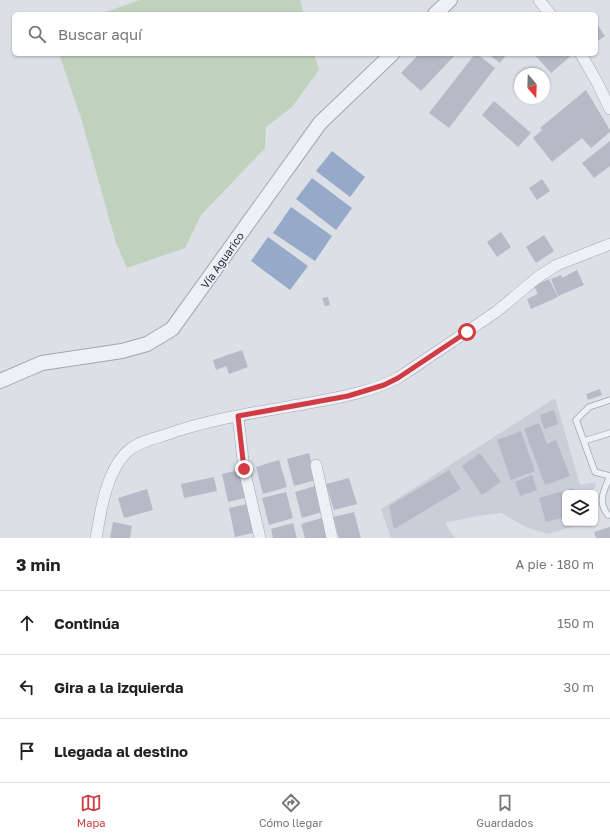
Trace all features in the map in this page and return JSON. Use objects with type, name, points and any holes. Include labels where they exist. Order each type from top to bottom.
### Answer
[{"type":"street","points":[[436,12],[450,0]]},
{"type":"street","points":[[539,0],[548,12]]},
{"type":"street","name":"Vía Aguarico","points":[[0,381],[42,363],[122,351],[147,344],[172,329],[320,123],[390,56]]},
{"type":"street","points":[[583,56],[610,109]]},
{"type":"street","points":[[96,538],[100,514],[109,481],[119,463],[129,450],[142,443],[178,430],[209,422],[348,396],[384,385],[398,378],[496,312],[538,277],[557,265],[610,244]]},
{"type":"street","points":[[238,416],[244,469],[260,538]]},
{"type":"street","points":[[316,465],[332,538]]},
{"type":"lane","points":[[610,400],[589,407],[576,420],[595,472],[610,476],[601,501],[603,509],[608,515],[610,515]]},
{"type":"lane","points":[[584,441],[610,433]]},
{"type":"shaded area","points":[[555,398],[580,485],[596,482],[594,490],[562,490],[562,526],[574,526],[548,534],[526,527],[501,513],[477,516],[445,523],[455,538],[391,538],[381,509]]},
{"type":"green space","points":[[140,0],[300,0],[303,12],[106,12]]},
{"type":"green space","points":[[60,56],[315,56],[319,70],[292,107],[266,127],[265,148],[201,215],[185,248],[127,268],[116,243],[81,118]]},
{"type":"water","points":[[332,151],[365,177],[350,197],[316,171]]},
{"type":"water","points":[[312,178],[352,208],[336,230],[296,199]]},
{"type":"water","points":[[291,207],[332,236],[315,261],[273,233]]},
{"type":"water","points":[[268,237],[308,266],[290,290],[251,261]]},
{"type":"building","points":[[598,26],[605,36],[598,41]]},
{"type":"building","points":[[417,56],[454,56],[421,91],[401,73]]},
{"type":"building","points":[[473,56],[480,56],[495,68],[449,128],[429,113]]},
{"type":"building","points":[[491,56],[505,56],[500,63]]},
{"type":"building","points":[[536,56],[571,56],[551,73],[550,68],[547,68]]},
{"type":"building","points":[[586,90],[610,132],[591,148],[582,138],[552,162],[533,138],[542,130],[540,128]]},
{"type":"building","points":[[494,101],[531,133],[518,147],[482,115]]},
{"type":"building","points":[[610,141],[610,166],[594,178],[582,163]]},
{"type":"building","points":[[542,179],[550,191],[537,200],[529,188]]},
{"type":"building","points":[[501,232],[511,247],[497,257],[487,242]]},
{"type":"building","points":[[544,235],[554,251],[536,263],[526,247]]},
{"type":"building","points":[[577,270],[584,285],[558,296],[551,279],[561,275],[562,278]]},
{"type":"building","points":[[549,279],[558,297],[531,309],[527,299],[538,294],[534,286]]},
{"type":"building","points":[[328,297],[330,305],[325,306],[322,298]]},
{"type":"building","points":[[242,350],[248,367],[229,374],[226,366],[216,370],[213,360]]},
{"type":"building","points":[[600,389],[602,395],[588,400],[586,394]]},
{"type":"building","points":[[554,410],[558,424],[544,429],[540,415]]},
{"type":"building","points":[[539,423],[547,444],[556,440],[570,476],[545,485],[524,429]]},
{"type":"building","points":[[521,431],[535,471],[511,480],[497,440]]},
{"type":"building","points":[[309,453],[316,480],[294,486],[287,459]]},
{"type":"building","points":[[480,453],[501,482],[482,495],[462,466]]},
{"type":"building","points":[[279,460],[287,487],[263,494],[256,467]]},
{"type":"building","points":[[239,470],[245,498],[228,502],[222,474]]},
{"type":"building","points":[[449,470],[461,489],[394,529],[389,506]]},
{"type":"building","points":[[532,475],[537,490],[520,496],[515,482]]},
{"type":"building","points":[[214,477],[217,491],[184,498],[181,484]]},
{"type":"building","points":[[349,478],[357,504],[334,510],[326,484]]},
{"type":"building","points":[[315,486],[322,512],[302,518],[295,492]]},
{"type":"building","points":[[147,489],[153,510],[124,518],[118,498]]},
{"type":"building","points":[[562,491],[562,518],[546,522],[539,498]]},
{"type":"building","points":[[286,492],[293,518],[269,525],[262,498]]},
{"type":"building","points":[[247,504],[253,533],[235,537],[229,508]]},
{"type":"building","points":[[354,512],[361,538],[339,538],[333,517]]},
{"type":"building","points":[[322,518],[327,538],[305,538],[301,524]]},
{"type":"building","points":[[113,522],[132,526],[130,538],[110,538]]},
{"type":"building","points":[[293,523],[297,538],[273,538],[271,529]]},
{"type":"building","points":[[610,527],[610,538],[596,538],[594,532]]},
{"type":"route","points":[[244,469],[238,416],[368,391],[398,378],[467,332]]}]
